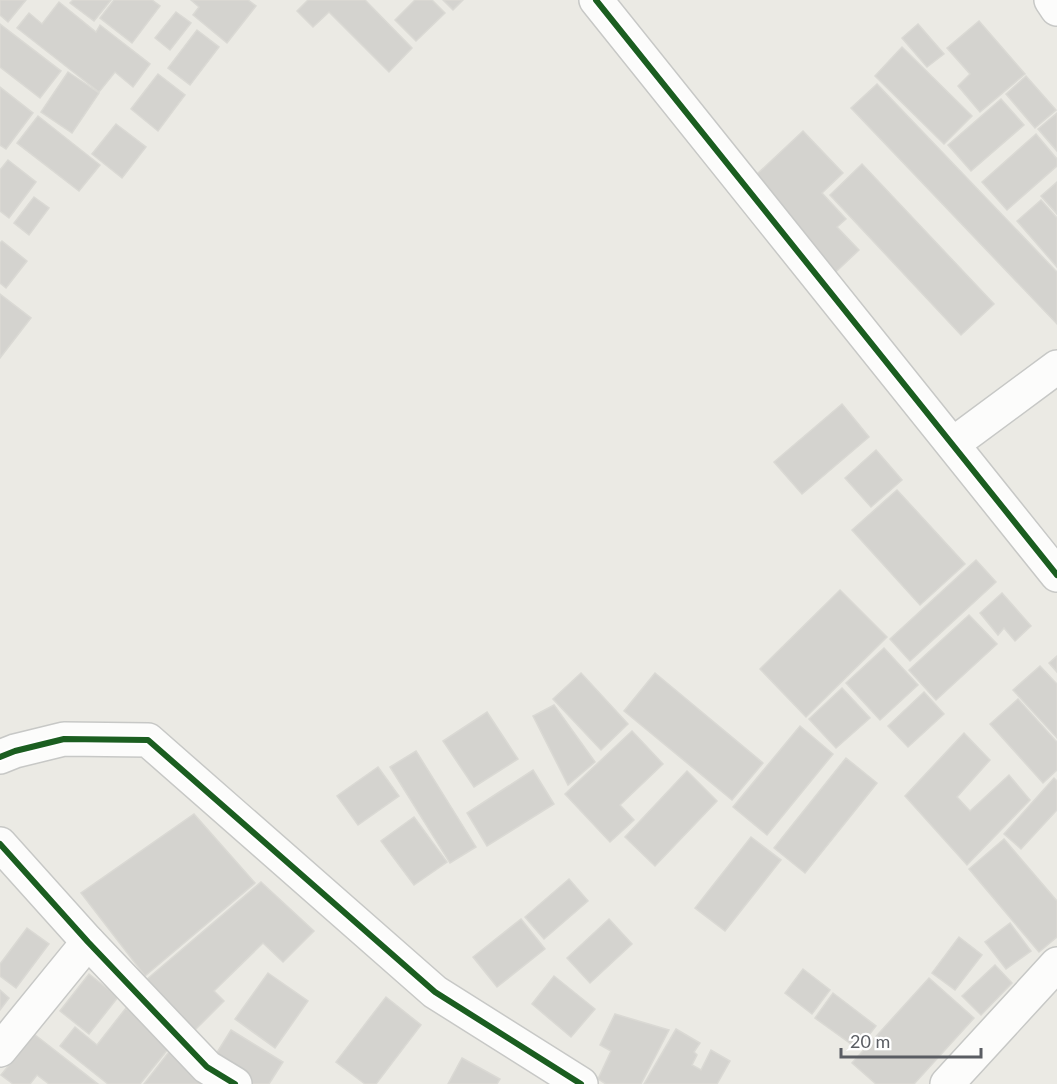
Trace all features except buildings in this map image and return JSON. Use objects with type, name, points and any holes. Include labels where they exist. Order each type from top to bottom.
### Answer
[{"type":"street","points":[[596,0],[1057,575]]},
{"type":"street","points":[[1051,0],[1057,9]]},
{"type":"street","points":[[953,444],[1057,367]]},
{"type":"street","points":[[0,757],[15,750],[64,740],[148,740],[435,992],[581,1084]]},
{"type":"street","points":[[0,844],[88,942],[207,1067],[235,1084]]},
{"type":"street","points":[[0,1050],[88,942]]},
{"type":"street","points":[[947,1084],[1057,964]]},
{"type":"cycle path","points":[[596,0],[1057,575]]},
{"type":"cycle path","points":[[0,757],[64,739],[148,740],[435,992],[581,1084]]},
{"type":"cycle path","points":[[0,844],[88,942],[207,1067],[235,1084]]}]
